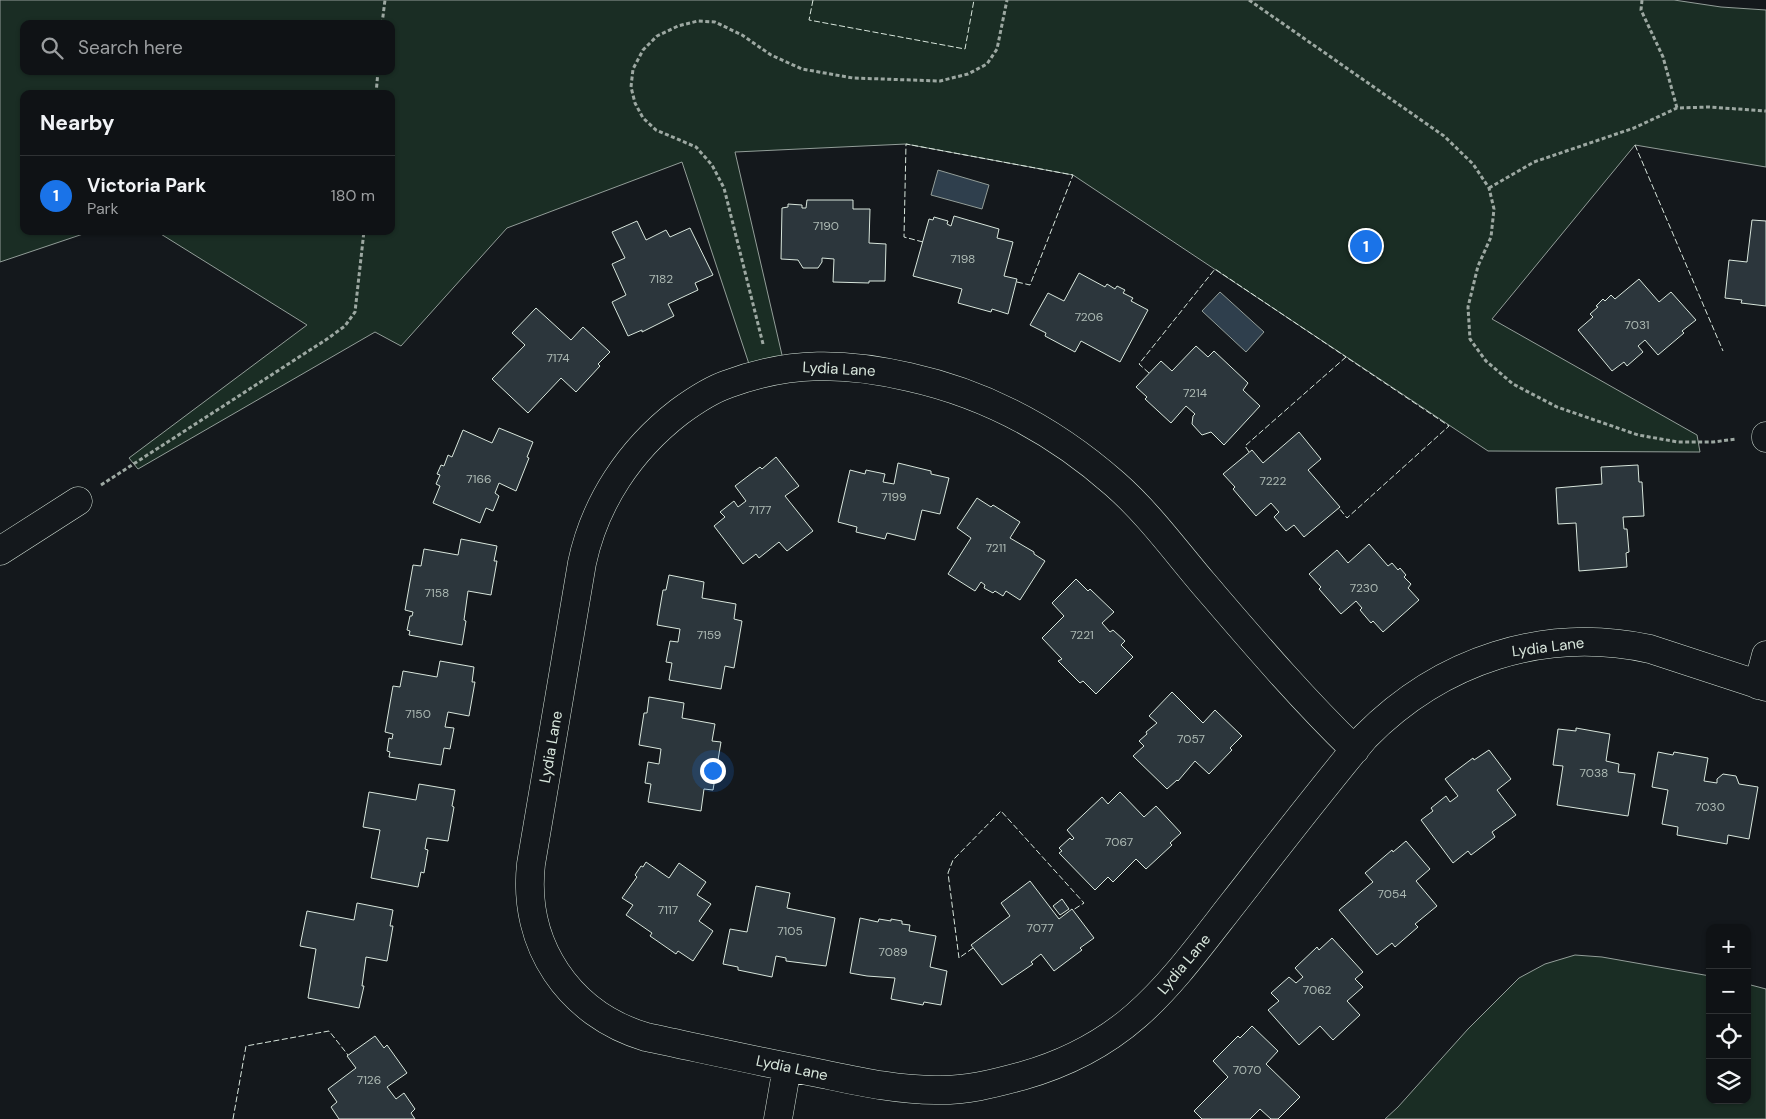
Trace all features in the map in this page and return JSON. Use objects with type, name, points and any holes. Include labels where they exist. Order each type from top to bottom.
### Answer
[{"type":"street","name":"Lydia Lane","points":[[1355,750],[1315,711],[1130,498],[1097,469],[1043,430],[981,399],[903,375],[848,367],[815,365],[770,371],[742,378],[718,388],[701,397],[671,419],[646,442],[627,464],[601,506],[590,534],[582,563],[531,864],[530,906],[539,940],[554,970],[582,1002],[604,1018],[629,1032],[787,1067],[903,1089],[950,1090],[983,1086],[1053,1067],[1086,1052],[1135,1018],[1168,985],[1355,750],[1387,715],[1417,693],[1441,679],[1479,660],[1508,651],[1536,645],[1587,641],[1630,645],[1665,654],[1762,686]]},
{"type":"street","points":[[0,551],[78,500]]},
{"type":"street","points":[[1762,686],[1766,655]]},
{"type":"street","points":[[778,1119],[787,1067]]},
{"type":"path","points":[[382,20],[385,0]]},
{"type":"path","points":[[770,371],[724,188],[712,165],[696,147],[656,130],[643,118],[634,103],[631,87],[633,70],[643,50],[656,36],[678,26],[698,22],[715,22],[742,35],[771,55],[802,69],[853,78],[940,81],[968,74],[987,64],[997,49],[1007,0]]},
{"type":"path","points":[[1249,0],[1444,136],[1473,164],[1489,188],[1494,209],[1491,237],[1478,266],[1468,307],[1470,339],[1486,361],[1513,384],[1557,407],[1638,435],[1678,442],[1713,442],[1766,437]]},
{"type":"path","points":[[1642,0],[1641,10],[1663,57],[1677,108]]},
{"type":"path","points":[[376,90],[378,75]]},
{"type":"path","points":[[1489,188],[1534,162],[1634,128],[1677,108],[1709,107],[1766,111]]},
{"type":"path","points":[[78,500],[328,339],[345,326],[355,312],[364,235]]},
{"type":"green space","points":[[0,0],[1674,0],[1721,7],[1766,10],[1766,167],[1635,145],[1492,319],[1697,435],[1700,452],[1488,451],[1073,175],[906,144],[735,152],[785,368],[753,376],[682,162],[507,228],[401,346],[375,332],[138,469],[129,458],[307,325],[162,235],[395,235],[395,90],[20,90],[20,235],[80,235],[0,262]]},
{"type":"green space","points":[[1575,955],[1602,957],[1706,975],[1706,1104],[1751,1104],[1751,985],[1766,989],[1766,1119],[1385,1119],[1468,1029],[1519,978],[1545,964]]},
{"type":"water","points":[[938,170],[989,185],[982,209],[931,195]]},
{"type":"water","points":[[1220,292],[1264,332],[1246,352],[1202,311]]},
{"type":"building","points":[[807,200],[853,200],[853,209],[870,209],[869,243],[886,244],[885,281],[869,281],[869,283],[833,282],[834,259],[822,258],[818,268],[803,268],[798,260],[781,259],[782,208],[788,207],[788,204],[802,205],[802,208],[806,208]]},
{"type":"building","points":[[954,216],[999,229],[997,238],[1013,242],[1004,276],[1017,279],[1008,314],[992,309],[991,312],[958,303],[962,289],[913,276],[929,219],[933,220],[934,217],[948,221],[947,224],[951,226]]},
{"type":"building","points":[[1752,220],[1766,221],[1766,306],[1741,303],[1742,300],[1725,298],[1729,260],[1747,262]]},
{"type":"building","points":[[637,221],[646,240],[666,230],[670,237],[690,228],[713,275],[695,283],[698,290],[668,304],[674,316],[642,332],[642,330],[628,336],[612,302],[626,295],[612,264],[625,258],[612,232]]},
{"type":"building","points":[[1079,273],[1105,287],[1107,284],[1115,289],[1117,286],[1125,290],[1123,293],[1133,298],[1131,301],[1148,310],[1120,362],[1081,341],[1075,352],[1045,336],[1046,333],[1030,325],[1048,293],[1064,301]]},
{"type":"building","points":[[1639,279],[1659,302],[1671,292],[1696,320],[1658,355],[1645,340],[1638,346],[1643,352],[1627,366],[1624,362],[1612,371],[1578,330],[1593,317],[1590,314],[1603,299],[1605,301],[1611,295],[1615,299]]},
{"type":"building","points":[[536,308],[571,340],[583,327],[610,352],[576,392],[561,378],[528,413],[492,379],[525,345],[512,333]]},
{"type":"building","points":[[1196,346],[1208,357],[1214,351],[1248,383],[1243,390],[1260,406],[1224,445],[1211,432],[1202,435],[1192,424],[1195,414],[1186,406],[1171,423],[1145,399],[1147,397],[1136,387],[1161,361],[1172,371]]},
{"type":"building","points":[[499,428],[533,442],[516,491],[499,483],[495,493],[499,496],[493,511],[486,508],[480,523],[433,503],[440,486],[436,484],[440,475],[437,474],[441,465],[444,466],[448,455],[452,457],[463,430],[492,443]]},
{"type":"building","points":[[1299,432],[1321,459],[1308,470],[1340,507],[1304,537],[1294,525],[1286,531],[1274,517],[1279,512],[1271,503],[1256,516],[1223,474],[1252,450],[1263,463]]},
{"type":"building","points":[[776,457],[799,486],[785,496],[813,531],[787,551],[779,542],[759,558],[756,554],[743,564],[714,526],[725,517],[720,512],[734,501],[738,507],[746,501],[735,486],[760,467],[762,469]]},
{"type":"building","points":[[898,463],[931,471],[931,474],[949,478],[940,514],[922,510],[915,540],[887,533],[885,539],[856,532],[857,527],[838,522],[850,470],[865,474],[866,470],[885,474],[883,482],[894,484]]},
{"type":"building","points":[[1638,465],[1639,482],[1642,482],[1644,516],[1623,517],[1624,529],[1627,529],[1629,552],[1626,553],[1627,567],[1579,571],[1576,523],[1558,524],[1556,488],[1602,484],[1601,467]]},
{"type":"building","points":[[977,498],[991,507],[993,505],[1020,522],[1010,538],[1045,561],[1020,600],[1006,591],[1003,596],[995,591],[993,593],[984,588],[985,585],[981,582],[975,591],[948,574],[971,538],[957,528]]},
{"type":"building","points":[[461,539],[497,546],[494,561],[497,561],[491,595],[468,591],[462,645],[409,635],[410,631],[407,630],[410,616],[412,616],[413,612],[405,610],[413,565],[421,566],[424,549],[458,555]]},
{"type":"building","points":[[1369,544],[1388,566],[1392,563],[1398,570],[1400,568],[1406,575],[1404,577],[1411,584],[1408,588],[1419,600],[1383,632],[1373,621],[1371,623],[1360,610],[1362,608],[1356,601],[1341,614],[1319,589],[1321,587],[1309,574],[1337,550],[1348,563]]},
{"type":"building","points":[[669,575],[704,582],[702,598],[736,604],[734,619],[742,621],[734,668],[725,666],[721,689],[669,680],[672,663],[666,662],[670,641],[678,642],[680,629],[657,625],[663,590],[666,590]]},
{"type":"building","points":[[1076,579],[1088,591],[1090,589],[1114,612],[1102,623],[1110,632],[1113,630],[1125,641],[1121,645],[1133,657],[1096,694],[1083,681],[1080,683],[1058,661],[1062,659],[1042,638],[1064,616],[1052,603]]},
{"type":"building","points":[[440,661],[474,667],[472,682],[475,682],[469,716],[448,712],[445,727],[454,728],[450,749],[444,748],[441,765],[389,757],[390,752],[387,751],[389,738],[392,739],[393,734],[385,732],[393,686],[400,687],[403,671],[437,677]]},
{"type":"building","points":[[1172,692],[1203,723],[1215,710],[1242,736],[1230,748],[1232,750],[1209,774],[1195,761],[1178,781],[1167,789],[1133,756],[1144,746],[1139,741],[1157,723],[1149,716]]},
{"type":"building","points":[[649,697],[684,703],[682,718],[715,724],[712,741],[721,742],[713,790],[704,789],[701,811],[648,802],[651,784],[645,783],[648,762],[659,764],[661,749],[639,745],[644,713],[647,713]]},
{"type":"building","points":[[1576,728],[1610,734],[1606,761],[1619,764],[1618,772],[1635,774],[1628,816],[1557,805],[1563,766],[1553,765],[1558,729],[1576,731]]},
{"type":"building","points":[[1489,750],[1511,779],[1497,790],[1516,815],[1492,832],[1495,837],[1471,855],[1468,851],[1453,863],[1421,820],[1433,811],[1431,808],[1446,796],[1450,802],[1458,796],[1445,779],[1473,758],[1474,760]]},
{"type":"building","points":[[1658,752],[1673,755],[1674,752],[1708,758],[1704,781],[1717,783],[1717,779],[1723,774],[1736,776],[1739,784],[1758,787],[1749,839],[1728,835],[1727,844],[1677,835],[1678,827],[1662,824],[1668,790],[1652,787]]},
{"type":"building","points":[[419,784],[455,790],[448,841],[427,838],[425,849],[428,850],[424,873],[421,872],[418,887],[371,878],[380,830],[363,827],[369,792],[416,800]]},
{"type":"building","points":[[1120,792],[1144,817],[1156,806],[1181,833],[1170,843],[1172,845],[1146,869],[1136,859],[1113,882],[1108,877],[1095,890],[1059,853],[1062,851],[1059,848],[1070,838],[1072,840],[1074,838],[1067,830],[1102,797],[1108,804]]},
{"type":"building","points":[[1406,841],[1430,869],[1416,881],[1437,906],[1415,924],[1418,927],[1395,947],[1392,943],[1377,955],[1339,910],[1373,882],[1365,873],[1392,850],[1393,852]]},
{"type":"building","points":[[646,862],[669,878],[679,863],[706,882],[697,895],[711,904],[699,921],[713,931],[693,961],[678,951],[676,954],[650,936],[652,933],[626,915],[633,905],[622,898],[637,877],[635,875],[641,866],[643,867]]},
{"type":"building","points":[[1030,881],[1059,919],[1072,909],[1094,938],[1080,948],[1082,950],[1054,971],[1041,954],[1031,962],[1033,964],[1002,985],[971,945],[1010,916],[1001,903]]},
{"type":"building","points":[[756,886],[790,893],[787,908],[835,918],[826,966],[786,961],[786,958],[776,956],[772,977],[738,970],[738,967],[723,964],[730,929],[747,932]]},
{"type":"building","points":[[1062,899],[1069,909],[1060,915],[1053,906]]},
{"type":"building","points":[[357,903],[393,910],[390,926],[393,926],[387,961],[366,957],[362,986],[364,986],[359,1008],[308,998],[316,949],[300,946],[307,911],[354,920]]},
{"type":"building","points":[[860,918],[878,922],[879,919],[902,921],[902,924],[910,925],[909,931],[936,936],[930,967],[947,971],[941,1005],[924,1002],[923,1005],[891,999],[895,978],[850,973]]},
{"type":"building","points":[[1332,938],[1363,972],[1355,979],[1363,987],[1347,1001],[1360,1015],[1333,1040],[1320,1026],[1299,1045],[1268,1010],[1279,1001],[1271,993],[1289,977],[1296,983],[1303,977],[1295,968],[1317,947],[1319,950]]},
{"type":"building","points":[[1252,1026],[1278,1051],[1266,1064],[1300,1097],[1278,1119],[1271,1119],[1260,1109],[1250,1119],[1202,1119],[1194,1111],[1228,1077],[1213,1061],[1238,1036],[1240,1038]]},
{"type":"building","points":[[375,1036],[384,1048],[387,1045],[407,1073],[387,1087],[396,1099],[404,1093],[415,1109],[411,1113],[415,1119],[339,1119],[331,1107],[337,1102],[328,1089],[356,1068],[347,1056]]},
{"type":"fence","points":[[813,0],[809,20],[965,49],[974,0]]},
{"type":"fence","points":[[923,242],[904,237],[906,144],[1073,175],[1030,285],[1017,282]]},
{"type":"fence","points":[[1635,145],[1723,351]]},
{"type":"fence","points":[[1149,373],[1139,364],[1215,269],[1346,357]]},
{"type":"fence","points":[[1249,452],[1245,446],[1346,357],[1449,426],[1347,518],[1339,508]]},
{"type":"fence","points":[[973,948],[959,958],[948,873],[953,860],[1001,811],[1084,903],[1073,910]]},
{"type":"fence","points":[[233,1119],[246,1046],[329,1031],[348,1055]]},
{"type":"place","name":"Victoria Park","points":[[1366,246]]}]
